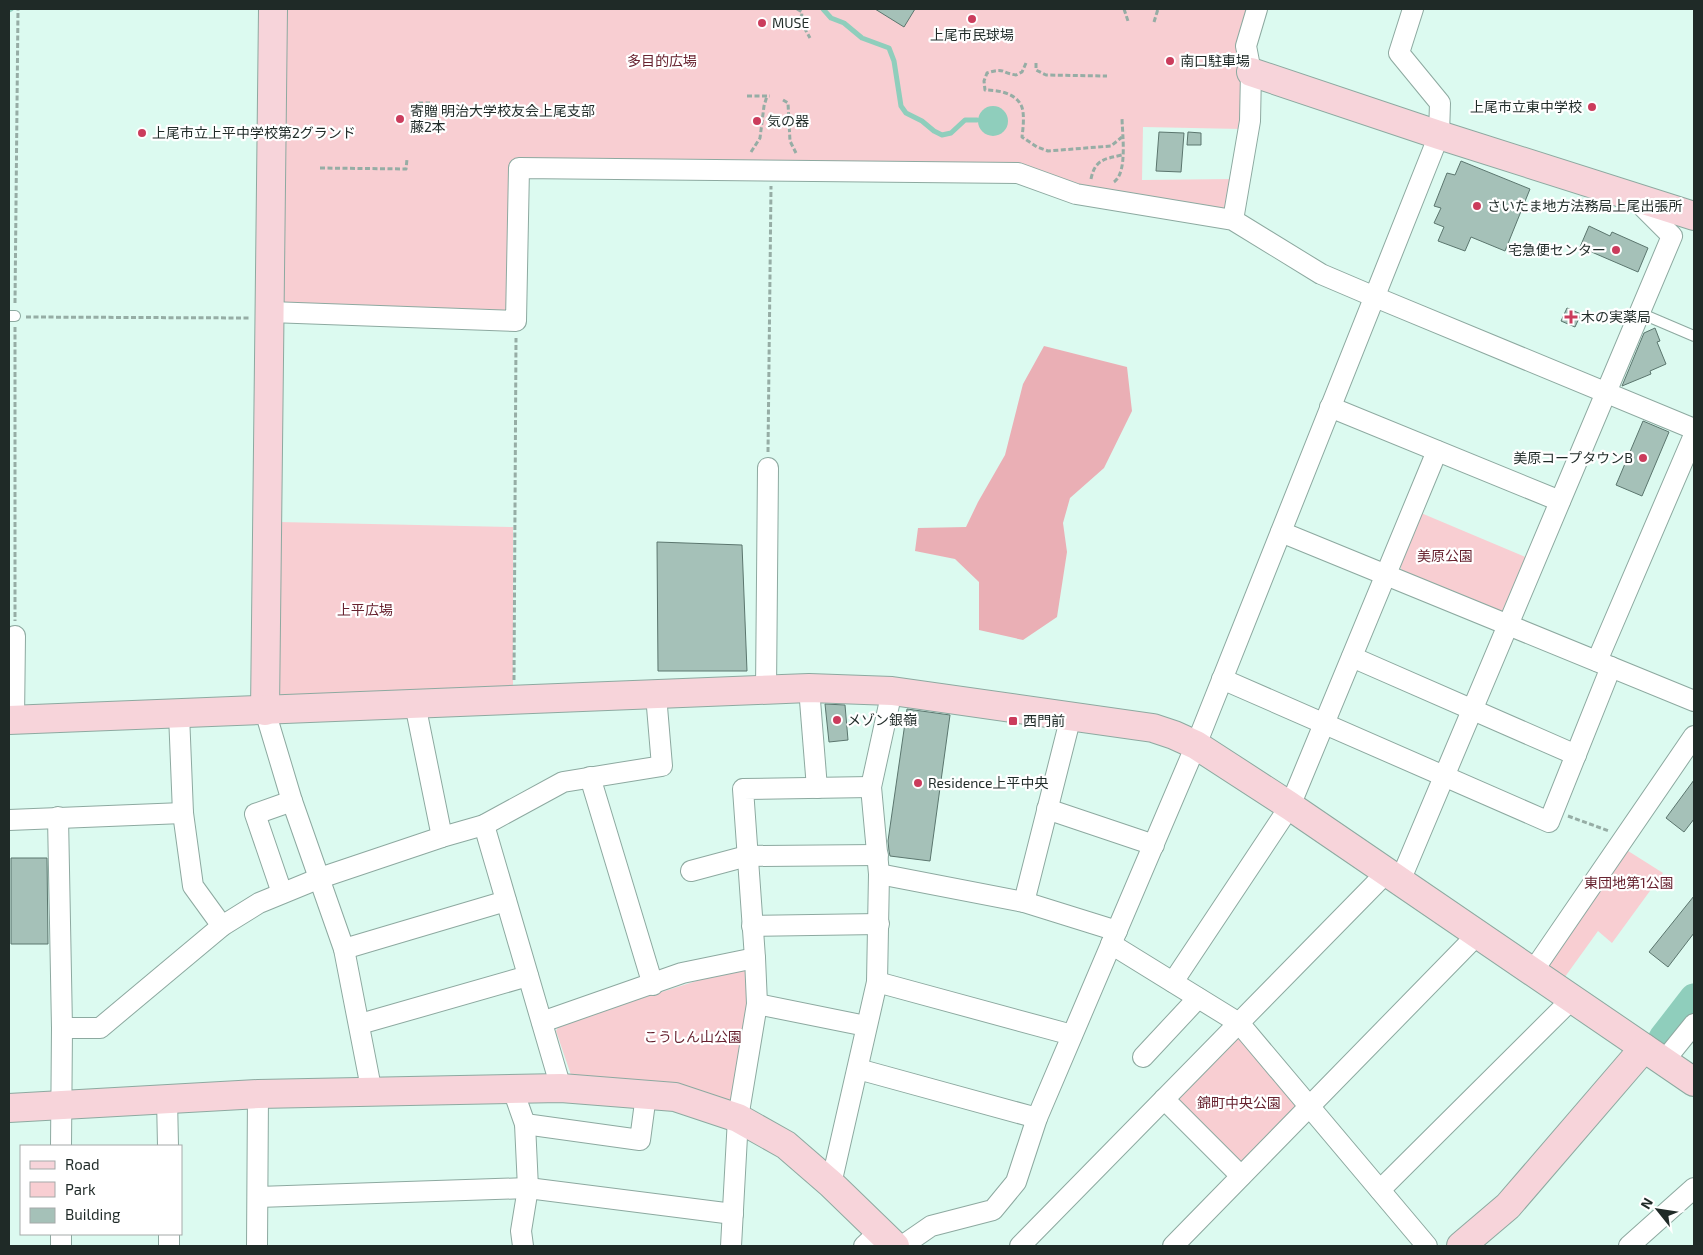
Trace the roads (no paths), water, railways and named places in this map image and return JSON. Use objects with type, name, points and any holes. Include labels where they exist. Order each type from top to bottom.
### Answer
[{"type":"street","points":[[273,9],[265,711],[292,801],[344,949],[372,1093]]},
{"type":"street","points":[[1233,220],[1250,121],[1251,72],[1246,46],[1257,9]]},
{"type":"street","points":[[902,1246],[931,1226],[993,1210],[1016,1182],[1037,1118],[1196,745],[1439,135],[1440,103],[1399,53],[1413,9]]},
{"type":"street","points":[[1251,72],[1439,135],[1694,216]]},
{"type":"street","points":[[270,315],[516,320],[520,168],[1018,173],[1076,194],[1233,220],[1321,274],[1694,429]]},
{"type":"street","points":[[1020,1246],[1239,1023],[1393,876],[1444,776],[1672,236],[1633,197]]},
{"type":"street","points":[[1330,408],[1560,501]]},
{"type":"street","points":[[1222,680],[1549,822],[1576,755],[1604,664],[1694,435]]},
{"type":"street","points":[[1172,982],[1290,806],[1437,451]]},
{"type":"street","points":[[766,690],[768,468]]},
{"type":"street","points":[[1281,532],[1604,664],[1692,694]]},
{"type":"street","points":[[15,636],[11,720],[808,688],[892,691],[1153,728],[1174,734],[1196,745],[1290,806],[1694,1082]]},
{"type":"street","points":[[1352,657],[1576,755]]},
{"type":"street","points":[[808,688],[817,788]]},
{"type":"street","points":[[831,1184],[877,982],[879,924],[878,864],[871,787],[892,691]]},
{"type":"street","points":[[62,1028],[100,1028],[222,926],[258,902],[320,878],[484,825],[563,782],[662,766],[656,695]]},
{"type":"street","points":[[415,704],[442,837]]},
{"type":"street","points":[[179,714],[183,813],[192,886],[222,926]]},
{"type":"street","points":[[1024,902],[1071,716]]},
{"type":"street","points":[[1533,972],[1694,736]]},
{"type":"street","points":[[590,777],[653,985]]},
{"type":"street","points":[[731,1246],[738,1118],[756,1004],[756,958],[742,789],[871,787]]},
{"type":"street","points":[[282,893],[254,814],[292,801]]},
{"type":"street","points":[[1047,810],[1154,845]]},
{"type":"street","points":[[9,820],[183,813]]},
{"type":"street","points":[[58,817],[62,1028],[61,1145]]},
{"type":"street","points":[[484,825],[561,1088]]},
{"type":"street","points":[[691,871],[747,856],[878,864],[1024,902],[1114,938],[1172,982],[1239,1023],[1428,1246]]},
{"type":"street","points":[[344,949],[506,901]]},
{"type":"street","points":[[752,926],[879,924]]},
{"type":"street","points":[[1173,1246],[1478,934]]},
{"type":"street","points":[[542,1022],[682,974],[756,958]]},
{"type":"street","points":[[360,1024],[528,976]]},
{"type":"street","points":[[877,982],[1072,1035]]},
{"type":"street","points":[[1143,1057],[1198,998]]},
{"type":"street","points":[[1380,1190],[1572,999]]},
{"type":"street","points":[[756,1004],[866,1026]]},
{"type":"street","points":[[1461,1246],[1508,1206],[1654,1055],[1694,1024]]},
{"type":"street","points":[[858,1069],[1037,1118]]},
{"type":"street","points":[[9,1108],[258,1094],[561,1088],[675,1097],[738,1118],[786,1145],[831,1184],[880,1241]]},
{"type":"street","points":[[513,1090],[525,1124],[528,1188],[521,1231],[522,1246]]},
{"type":"street","points":[[257,1246],[258,1094]]},
{"type":"street","points":[[525,1124],[640,1140],[646,1095]]},
{"type":"street","points":[[167,1098],[168,1145]]},
{"type":"street","points":[[1164,1100],[1241,1176]]},
{"type":"street","points":[[258,1197],[528,1188],[733,1214]]},
{"type":"street","points":[[1629,1246],[1694,1188]]},
{"type":"lane","points":[[1640,313],[1694,336]]},
{"type":"waterway","points":[[823,9],[831,18],[844,23],[862,38],[889,48],[894,61],[901,106],[906,113],[922,121],[942,135],[951,133],[965,120],[977,120]]},
{"type":"waterway","points":[[1663,1038],[1694,998]]},
{"type":"place","name":"上尾市民球場","points":[[972,19]]},
{"type":"place","name":"MUSE","points":[[762,23]]},
{"type":"place","name":"南口駐車場","points":[[1170,61]]},
{"type":"place","name":"上尾市立東中学校","points":[[1592,107]]},
{"type":"place","name":"寄贈 明治大学校友会上尾支部 藤2本","points":[[400,119]]},
{"type":"place","name":"気の器","points":[[757,121]]},
{"type":"place","name":"上尾市立上平中学校第2グランド","points":[[142,133]]},
{"type":"place","name":"さいたま地方法務局上尾出張所","points":[[1477,206]]},
{"type":"place","name":"宅急便センター","points":[[1616,250]]},
{"type":"place","name":"木の実薬局","points":[[1571,317]]},
{"type":"place","name":"美原コープタウンB","points":[[1643,458]]},
{"type":"place","name":"メゾン銀嶺","points":[[837,720]]},
{"type":"place","name":"西門前","points":[[1013,721]]},
{"type":"place","name":"Residence上平中央","points":[[918,783]]},
{"type":"park label","name":"多目的広場","points":[[662,61]]},
{"type":"park label","name":"美原公園","points":[[1445,556]]},
{"type":"park label","name":"上平広場","points":[[365,610]]},
{"type":"park label","name":"東団地第1公園","points":[[1629,883]]},
{"type":"park label","name":"こうしん山公園","points":[[693,1037]]},
{"type":"park label","name":"錦町中央公園","points":[[1239,1103]]}]
